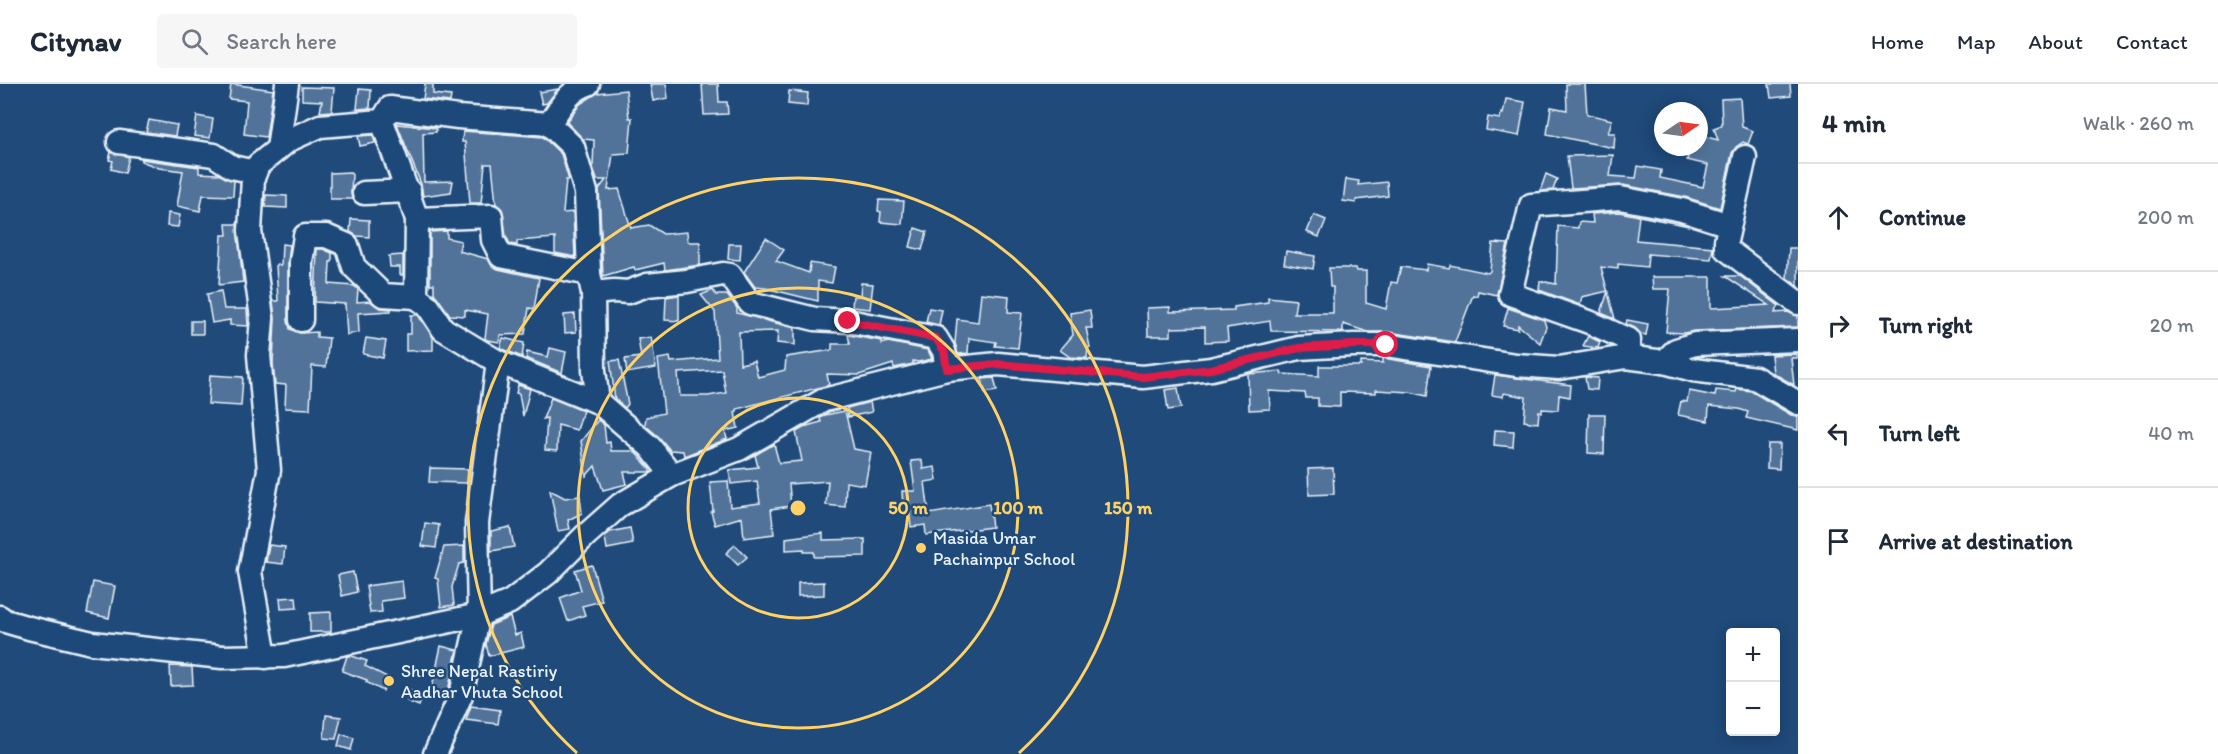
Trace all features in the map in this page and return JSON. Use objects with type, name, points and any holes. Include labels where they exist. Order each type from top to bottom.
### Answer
[{"type":"street","points":[[278,149],[287,84]]},
{"type":"street","points":[[549,124],[571,92],[588,84]]},
{"type":"street","points":[[382,121],[390,108],[458,117],[549,124],[573,147],[586,192],[594,370],[598,402]]},
{"type":"street","points":[[265,657],[250,572],[269,470],[259,355],[262,318],[250,231],[253,178],[258,165],[289,140],[320,126],[382,121]]},
{"type":"street","points":[[382,121],[409,191],[417,219],[416,297]]},
{"type":"street","points":[[119,142],[214,155],[232,167],[255,172]]},
{"type":"street","points":[[1745,157],[1729,225],[1726,249],[1798,303]]},
{"type":"street","points":[[364,193],[409,191]]},
{"type":"street","points":[[1626,357],[1629,340],[1589,322],[1510,294],[1530,205],[1620,198],[1682,210],[1729,225]]},
{"type":"street","points":[[417,219],[491,216],[492,240],[501,256],[614,291],[628,292],[647,285],[723,274],[730,275],[750,303],[815,319],[848,321],[936,338],[944,351],[947,369]]},
{"type":"street","points":[[301,320],[301,262],[305,236],[326,236],[347,245],[354,267],[383,295],[416,297],[428,306],[443,329],[498,362],[598,402],[650,447],[672,475]]},
{"type":"street","points":[[1664,362],[1676,350],[1695,344],[1798,340]]},
{"type":"street","points":[[0,617],[5,621],[29,628],[93,643],[222,657],[265,657],[284,656],[479,615],[510,602],[548,573],[620,505],[672,475],[739,449],[824,400],[947,369],[998,364],[1143,377],[1211,369],[1299,348],[1386,345],[1516,365],[1559,368],[1626,357],[1664,362],[1693,370],[1755,378],[1798,403]]},
{"type":"street","points":[[435,754],[461,696],[479,615],[477,523],[498,362]]},
{"type":"building","points":[[231,84],[273,90],[266,137],[244,134],[247,101],[229,99]]},
{"type":"building","points":[[425,84],[433,84],[433,94],[451,96],[450,102],[423,99]]},
{"type":"building","points":[[650,84],[666,84],[668,98],[653,101]]},
{"type":"building","points":[[702,84],[718,84],[719,102],[727,102],[728,114],[704,115]]},
{"type":"building","points":[[1566,84],[1585,84],[1587,114],[1612,120],[1608,133],[1615,133],[1614,148],[1547,134],[1551,107],[1567,110]]},
{"type":"building","points":[[1769,84],[1790,84],[1791,96],[1771,98]]},
{"type":"building","points":[[302,87],[334,88],[332,111],[320,112],[322,101],[302,100]]},
{"type":"building","points":[[359,89],[371,90],[370,108],[357,109]]},
{"type":"building","points":[[558,89],[547,103],[542,104],[539,92]]},
{"type":"building","points":[[626,90],[629,118],[632,118],[629,153],[613,154],[608,190],[619,189],[631,228],[649,225],[663,234],[687,232],[688,242],[700,242],[700,265],[665,270],[664,263],[635,270],[634,267],[603,276],[599,189],[606,180],[597,180],[593,167],[594,140],[583,139],[567,122],[580,104],[597,93]]},
{"type":"building","points":[[789,91],[808,93],[807,106],[788,104]]},
{"type":"building","points":[[1740,98],[1742,127],[1753,131],[1748,144],[1743,142],[1732,153],[1720,208],[1685,197],[1623,185],[1571,188],[1567,156],[1613,155],[1610,176],[1636,178],[1638,166],[1661,170],[1660,178],[1703,187],[1708,165],[1687,160],[1688,156],[1708,156],[1708,137],[1718,140],[1714,128],[1722,125],[1721,99]]},
{"type":"building","points":[[1506,99],[1525,102],[1519,136],[1486,130],[1488,117],[1500,119]]},
{"type":"building","points":[[197,116],[213,119],[210,138],[194,136]]},
{"type":"building","points":[[149,120],[177,125],[175,136],[146,132]]},
{"type":"building","points":[[397,124],[436,128],[436,132],[423,133],[424,182],[453,181],[451,192],[423,196],[421,184]]},
{"type":"building","points":[[463,131],[543,137],[561,154],[569,180],[566,180],[563,213],[573,212],[575,257],[555,253],[555,238],[517,241],[517,245],[510,244],[506,236],[502,209],[496,204],[492,164],[485,164],[481,203],[470,203],[465,142],[462,142]]},
{"type":"building","points":[[373,135],[375,143],[360,146],[358,136]]},
{"type":"building","points":[[111,152],[129,157],[125,173],[111,169],[113,161],[109,160]]},
{"type":"building","points":[[141,159],[199,167],[199,173],[218,174],[234,181],[233,196],[203,195],[200,211],[177,206],[183,171],[159,168]]},
{"type":"building","points":[[350,172],[352,199],[330,199],[330,173]]},
{"type":"building","points":[[1546,174],[1557,179],[1553,190],[1540,191]]},
{"type":"building","points":[[1346,179],[1359,181],[1358,185],[1387,182],[1388,196],[1356,200],[1356,203],[1343,201]]},
{"type":"building","points":[[266,195],[287,196],[287,208],[265,207]]},
{"type":"building","points":[[879,200],[904,201],[902,224],[880,222]]},
{"type":"building","points":[[1619,212],[1639,216],[1636,240],[1713,247],[1711,259],[1648,254],[1647,267],[1618,264],[1618,269],[1601,267],[1607,291],[1582,297],[1580,305],[1539,290],[1540,281],[1556,284],[1558,226],[1578,228],[1579,222],[1593,223],[1592,214]]},
{"type":"building","points":[[168,213],[180,215],[178,227],[167,226]]},
{"type":"building","points":[[1314,215],[1326,220],[1319,237],[1307,232]]},
{"type":"building","points":[[351,219],[369,220],[369,237],[357,236],[350,232]]},
{"type":"building","points":[[226,224],[237,224],[243,282],[219,285],[222,235],[227,235]]},
{"type":"building","points":[[915,228],[927,232],[922,250],[910,247]]},
{"type":"building","points":[[447,231],[447,238],[461,241],[459,251],[488,259],[492,266],[498,269],[539,278],[534,309],[529,308],[525,334],[500,335],[499,342],[487,340],[485,338],[488,314],[465,310],[465,316],[450,315],[434,293],[434,284],[430,284],[430,232]]},
{"type":"building","points":[[766,238],[784,250],[776,261],[809,273],[810,263],[835,267],[832,283],[818,281],[818,301],[755,287],[744,272]]},
{"type":"building","points":[[1493,243],[1508,244],[1497,295],[1478,291],[1477,296],[1473,295],[1455,342],[1388,332],[1368,332],[1343,324],[1343,332],[1271,331],[1270,321],[1227,328],[1228,341],[1205,342],[1205,327],[1171,328],[1171,336],[1148,336],[1147,308],[1170,307],[1170,312],[1234,310],[1234,307],[1268,302],[1268,297],[1296,300],[1294,313],[1333,313],[1333,287],[1330,287],[1329,268],[1356,268],[1357,271],[1366,271],[1366,303],[1386,309],[1391,282],[1397,283],[1401,267],[1426,270],[1427,264],[1449,268],[1450,265],[1488,273]]},
{"type":"building","points":[[282,244],[290,245],[288,320],[290,329],[300,333],[317,332],[317,337],[329,338],[326,367],[312,366],[310,409],[285,408],[286,385],[275,384],[273,301],[278,301],[276,265],[281,265]]},
{"type":"building","points":[[729,244],[741,244],[740,260],[728,259]]},
{"type":"building","points":[[1789,248],[1798,248],[1798,286],[1787,278]]},
{"type":"building","points":[[317,249],[332,253],[329,284],[354,286],[358,289],[357,302],[370,301],[381,308],[391,309],[391,311],[358,313],[359,332],[347,335],[345,304],[315,302]]},
{"type":"building","points":[[1286,251],[1315,256],[1313,269],[1284,264]]},
{"type":"building","points":[[403,255],[403,275],[400,275],[400,267],[390,267],[389,256]]},
{"type":"building","points":[[1725,276],[1740,276],[1779,306],[1775,313],[1788,312],[1798,316],[1798,327],[1666,332],[1670,289],[1653,289],[1652,277],[1711,277],[1711,308],[1769,305]]},
{"type":"building","points":[[861,283],[873,284],[870,309],[852,307],[853,296],[860,296]]},
{"type":"building","points":[[713,290],[716,295],[727,295],[737,308],[737,313],[795,328],[795,345],[777,343],[778,331],[739,332],[740,364],[754,361],[758,377],[785,370],[786,357],[832,350],[832,344],[850,344],[848,335],[882,341],[882,344],[888,342],[928,350],[932,359],[913,361],[913,364],[894,368],[893,364],[859,375],[827,374],[829,385],[737,409],[735,412],[738,428],[725,431],[727,439],[684,456],[683,451],[670,450],[645,425],[646,417],[664,413],[658,359],[670,357],[671,362],[718,358],[715,312],[701,295]],"holes":[[[722,370],[726,393],[708,396],[680,396],[678,373]]]},
{"type":"building","points":[[221,291],[224,309],[247,309],[248,326],[230,325],[230,320],[212,323],[207,294]]},
{"type":"building","points":[[1608,292],[1615,319],[1601,313]]},
{"type":"building","points":[[981,293],[1009,296],[1008,312],[1022,313],[1018,348],[995,346],[996,342],[969,338],[968,353],[958,354],[955,343],[957,319],[978,322]]},
{"type":"building","points":[[679,295],[679,321],[665,320],[666,297]]},
{"type":"building","points":[[929,308],[942,310],[939,325],[926,322]]},
{"type":"building","points":[[1508,308],[1544,320],[1546,327],[1540,343],[1518,325],[1518,329],[1503,326]]},
{"type":"building","points":[[1090,310],[1092,328],[1086,328],[1090,347],[1087,358],[1070,357],[1060,350],[1073,335],[1070,313]]},
{"type":"building","points":[[575,314],[576,332],[565,333],[564,315]]},
{"type":"building","points":[[411,315],[418,315],[433,337],[433,350],[406,351],[406,334],[411,334]]},
{"type":"building","points":[[1627,320],[1648,324],[1646,335],[1626,324]]},
{"type":"building","points":[[191,321],[203,321],[203,334],[191,334]]},
{"type":"building","points":[[1588,336],[1600,342],[1598,348],[1583,346]]},
{"type":"building","points":[[651,337],[656,368],[627,373],[625,359],[641,357],[638,339]]},
{"type":"building","points":[[366,338],[386,341],[383,358],[363,354]]},
{"type":"building","points":[[503,338],[524,343],[522,357],[500,348]]},
{"type":"building","points":[[550,348],[566,352],[562,373],[526,358],[527,352],[548,357]]},
{"type":"building","points":[[1796,354],[1797,358],[1791,358],[1794,385],[1773,373],[1771,355]]},
{"type":"building","points":[[1383,358],[1431,366],[1427,396],[1410,392],[1376,390],[1376,393],[1340,392],[1340,407],[1318,406],[1318,398],[1306,398],[1305,393],[1269,391],[1270,409],[1249,410],[1248,374],[1281,371],[1282,374],[1319,376],[1319,366],[1361,366],[1361,362],[1383,363]]},
{"type":"building","points":[[619,360],[628,404],[625,408],[615,399],[610,361]]},
{"type":"building","points":[[210,375],[243,377],[241,406],[208,404]]},
{"type":"building","points":[[1495,375],[1571,385],[1570,397],[1559,395],[1558,410],[1542,409],[1542,412],[1539,411],[1538,423],[1524,421],[1526,397],[1504,393],[1503,397],[1492,395]]},
{"type":"building","points":[[1585,377],[1598,378],[1597,390],[1587,389]]},
{"type":"building","points":[[994,378],[997,391],[985,393],[982,379]]},
{"type":"building","points":[[518,385],[530,389],[523,416],[519,394],[516,393]]},
{"type":"building","points":[[1178,388],[1181,408],[1168,410],[1165,390]]},
{"type":"building","points":[[1737,389],[1751,391],[1791,415],[1798,416],[1798,430],[1746,418],[1748,412],[1739,409],[1709,406],[1708,421],[1678,415],[1681,401],[1687,402],[1689,391],[1715,396],[1716,390],[1736,392]]},
{"type":"building","points":[[551,398],[583,411],[577,430],[558,425],[557,451],[545,450],[547,418],[543,419]]},
{"type":"building","points":[[870,402],[872,412],[848,417],[847,408]]},
{"type":"building","points":[[845,411],[854,449],[871,452],[865,485],[846,482],[845,507],[826,505],[828,481],[789,484],[791,506],[771,509],[774,534],[744,538],[742,517],[715,525],[711,512],[713,511],[710,482],[728,481],[730,507],[760,503],[757,481],[731,484],[729,470],[758,467],[755,455],[774,444],[779,463],[802,461],[796,432],[821,422],[820,418],[825,415]]},
{"type":"building","points":[[1589,414],[1605,414],[1604,454],[1588,453]]},
{"type":"building","points":[[598,420],[604,425],[606,443],[610,442],[611,451],[634,451],[650,469],[650,472],[624,472],[627,484],[603,490],[595,466],[586,476],[581,441]]},
{"type":"building","points":[[1495,430],[1514,431],[1513,447],[1494,445]]},
{"type":"building","points":[[1768,444],[1780,444],[1779,469],[1767,468]]},
{"type":"building","points":[[922,460],[923,469],[935,467],[937,480],[925,482],[929,514],[989,504],[992,527],[926,535],[925,525],[911,527],[909,508],[903,508],[902,491],[915,491],[911,461]]},
{"type":"building","points":[[430,468],[468,469],[467,483],[429,482]]},
{"type":"building","points":[[1333,468],[1334,494],[1309,495],[1308,469]]},
{"type":"building","points":[[550,490],[565,498],[580,496],[582,513],[568,520],[570,529],[558,531]]},
{"type":"building","points":[[425,523],[439,525],[436,548],[422,546]]},
{"type":"building","points":[[510,527],[514,547],[491,551],[491,531]]},
{"type":"building","points":[[630,528],[633,544],[607,549],[605,537],[610,532]]},
{"type":"building","points":[[823,533],[823,540],[865,539],[865,556],[814,557],[814,552],[804,552],[804,549],[786,550],[786,538]]},
{"type":"building","points":[[269,545],[285,547],[283,564],[266,562]]},
{"type":"building","points":[[735,545],[747,557],[738,565],[726,553]]},
{"type":"building","points":[[464,546],[464,563],[459,564],[452,587],[454,605],[441,607],[438,579],[435,578],[444,547]]},
{"type":"building","points":[[592,565],[602,601],[582,606],[585,615],[568,621],[560,598],[581,590],[575,570]]},
{"type":"building","points":[[353,572],[357,592],[342,596],[338,575]]},
{"type":"building","points":[[402,581],[404,598],[381,601],[382,612],[370,613],[366,586]]},
{"type":"building","points":[[93,582],[115,586],[109,618],[87,613]]},
{"type":"building","points":[[824,582],[824,595],[798,596],[798,583]]},
{"type":"building","points":[[296,597],[297,608],[281,609],[280,598]]},
{"type":"building","points":[[331,612],[331,632],[310,632],[310,613]]},
{"type":"building","points":[[510,617],[515,635],[521,633],[524,647],[489,656],[486,644],[491,625]]},
{"type":"building","points":[[441,646],[457,650],[444,700],[430,697]]},
{"type":"building","points":[[347,656],[367,661],[365,666],[389,678],[383,691],[366,682],[367,680],[342,671]]},
{"type":"building","points":[[170,666],[192,667],[193,685],[171,686]]},
{"type":"building","points":[[411,690],[423,695],[419,706],[407,701]]},
{"type":"building","points":[[471,706],[500,710],[498,724],[466,720]]},
{"type":"building","points":[[326,715],[341,717],[336,739],[324,738]]},
{"type":"building","points":[[341,734],[354,738],[351,750],[338,746]]},
{"type":"place","name":"Masida Umar Pachainpur School","points":[[921,548]]},
{"type":"place","name":"Shree Nepal Rastiriy Aadhar Vhuta School","points":[[389,681]]},
{"type":"route","points":[[848,321],[936,338],[944,351],[947,369],[998,364],[1143,377],[1211,369],[1299,348],[1386,345]]}]
